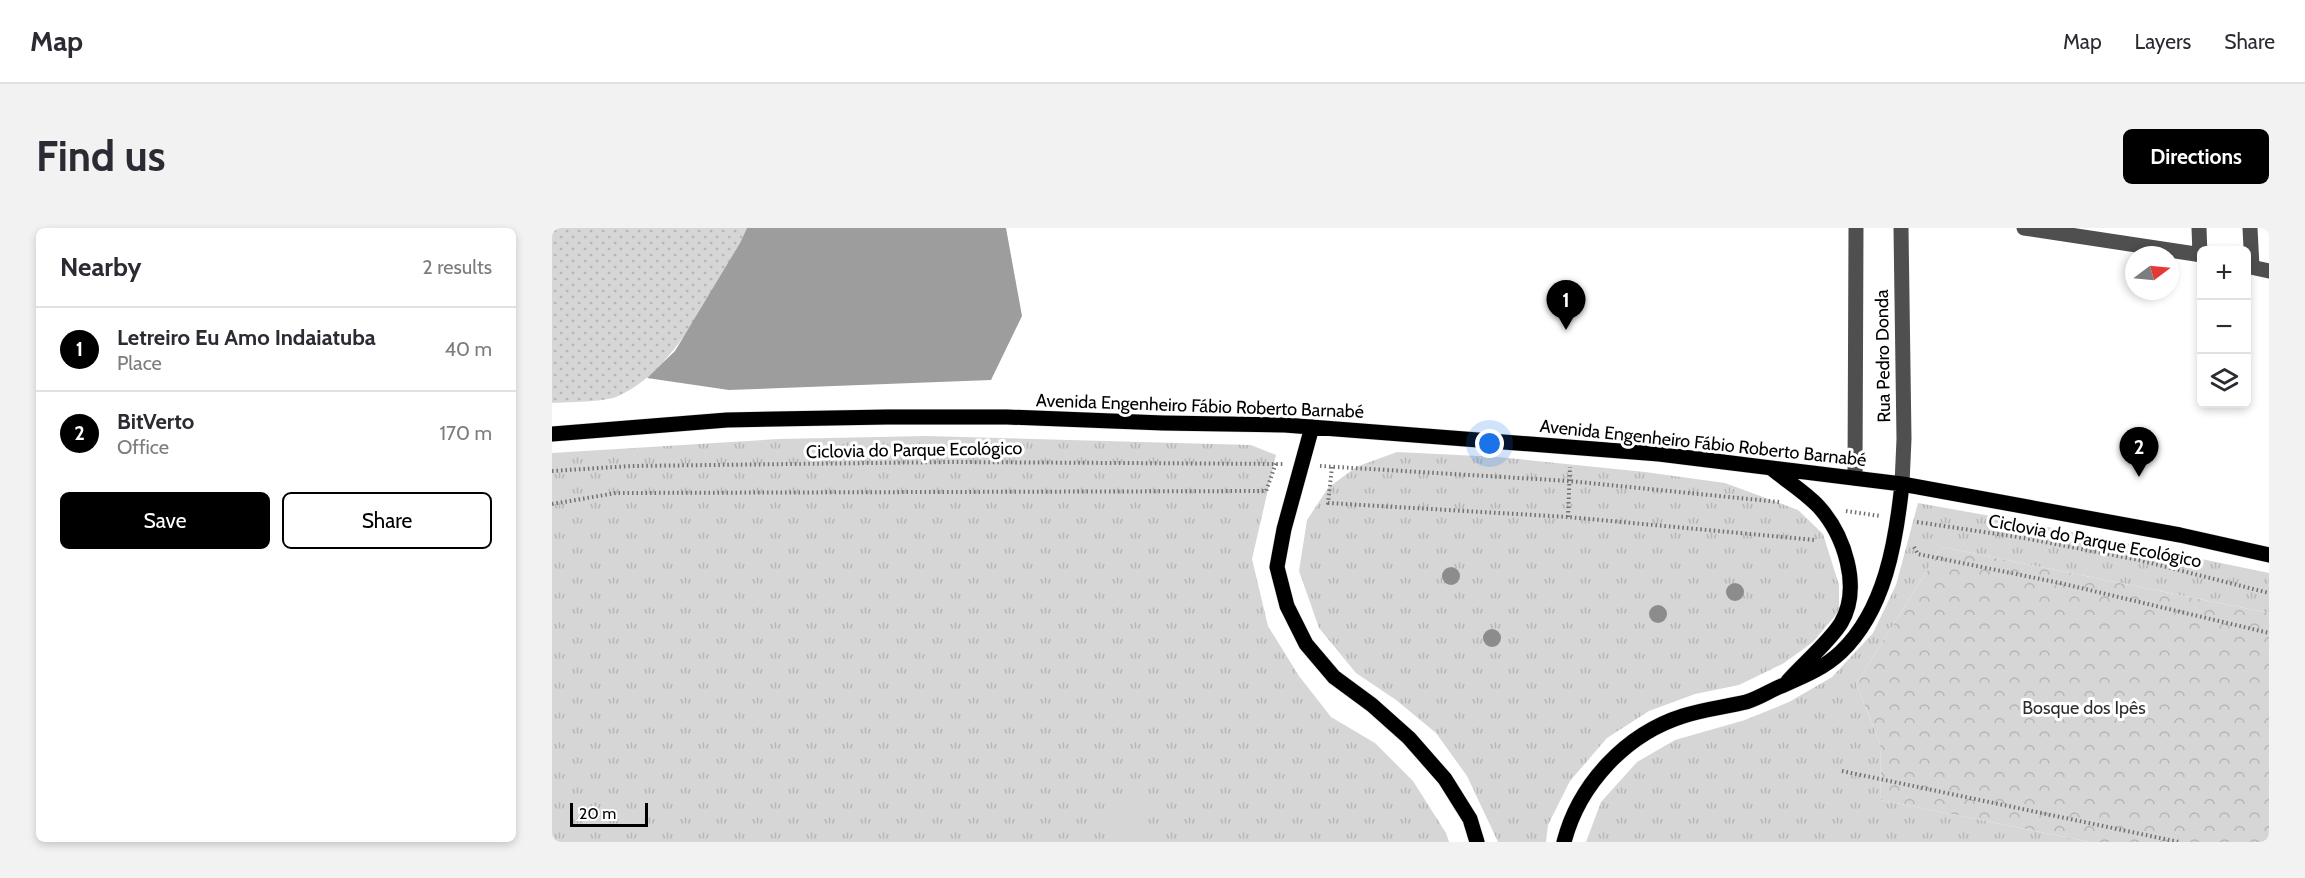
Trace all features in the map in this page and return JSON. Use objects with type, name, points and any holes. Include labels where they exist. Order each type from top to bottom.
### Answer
[{"type":"main road","name":"Avenida Engenheiro Fábio Roberto Barnabé","points":[[552,434],[727,420],[887,417],[1007,417],[1311,427],[1659,454],[1902,484],[2180,535],[2269,555]]},
{"type":"main road","points":[[1311,427],[1284,529],[1277,567],[1287,606],[1306,644],[1334,677],[1372,705],[1409,738],[1445,779],[1470,819],[1477,842]]},
{"type":"main road","points":[[1772,468],[1819,507],[1844,546],[1851,585],[1849,601],[1841,622],[1784,685]]},
{"type":"main road","points":[[1564,842],[1569,823],[1598,773],[1624,748],[1652,728],[1683,716],[1748,701],[1818,671],[1842,651],[1865,621],[1879,594],[1906,520],[1902,484]]},
{"type":"street","name":"Rua Pedro Donda","points":[[1855,478],[1856,228]]},
{"type":"street","name":"Rua Pedro Donda","points":[[1901,228],[1904,427],[1902,484]]},
{"type":"street","points":[[2024,228],[2197,254]]},
{"type":"street","points":[[2199,228],[2200,246]]},
{"type":"street","points":[[2250,228],[2250,246]]},
{"type":"street","points":[[2251,267],[2269,271]]},
{"type":"path","points":[[1568,517],[1572,448]]},
{"type":"path","name":"Ciclovia do Parque Ecológico","points":[[552,471],[631,466],[953,462],[1276,463],[1266,491],[616,493],[552,504]]},
{"type":"path","points":[[1301,465],[1569,481],[1774,501]]},
{"type":"path","points":[[1332,467],[1328,503],[1568,517],[1815,540],[1819,507]]},
{"type":"path","points":[[1906,520],[1918,554],[2060,583],[2269,633]]},
{"type":"path","name":"Ciclovia do Parque Ecológico","points":[[1906,520],[2024,538],[2139,560],[2269,593]]},
{"type":"path","points":[[1842,771],[2179,842]]},
{"type":"green space","points":[[552,228],[747,228],[688,330],[655,370],[637,386],[610,399],[552,403]]},
{"type":"green space","points":[[926,436],[1251,445],[1276,455],[1252,559],[1268,626],[1299,676],[1331,717],[1375,743],[1413,781],[1446,833],[1449,842],[552,842],[552,453],[779,439]]},
{"type":"green space","points":[[1397,452],[1498,457],[1645,472],[1725,483],[1798,510],[1823,534],[1839,585],[1839,611],[1813,642],[1784,663],[1739,685],[1695,694],[1649,711],[1607,738],[1570,781],[1548,825],[1546,842],[1498,842],[1467,776],[1436,733],[1396,700],[1356,673],[1319,628],[1299,571],[1307,520],[1328,488],[1356,467]]},
{"type":"green space","points":[[1918,503],[2024,522],[2269,573],[2269,613],[1942,547],[1856,684],[1880,743],[1881,800],[2090,842],[1586,842],[1601,802],[1637,762],[1675,740],[1745,720],[1789,702],[1832,677],[1873,633],[1896,585]]},
{"type":"green space","name":"Bosque dos Ipês","points":[[1942,547],[2269,613],[2269,842],[2090,842],[1881,800],[1880,743],[1856,684]]},
{"type":"green space","points":[[1144,793],[1147,842],[1109,842],[1106,796]]},
{"type":"shaded area","points":[[747,228],[1006,228],[1022,316],[991,380],[729,390],[647,378],[675,351]]},
{"type":"place","name":"Letreiro Eu Amo Indaiatuba","points":[[1566,330]]},
{"type":"place","name":"BitVerto","points":[[2139,477]]}]
